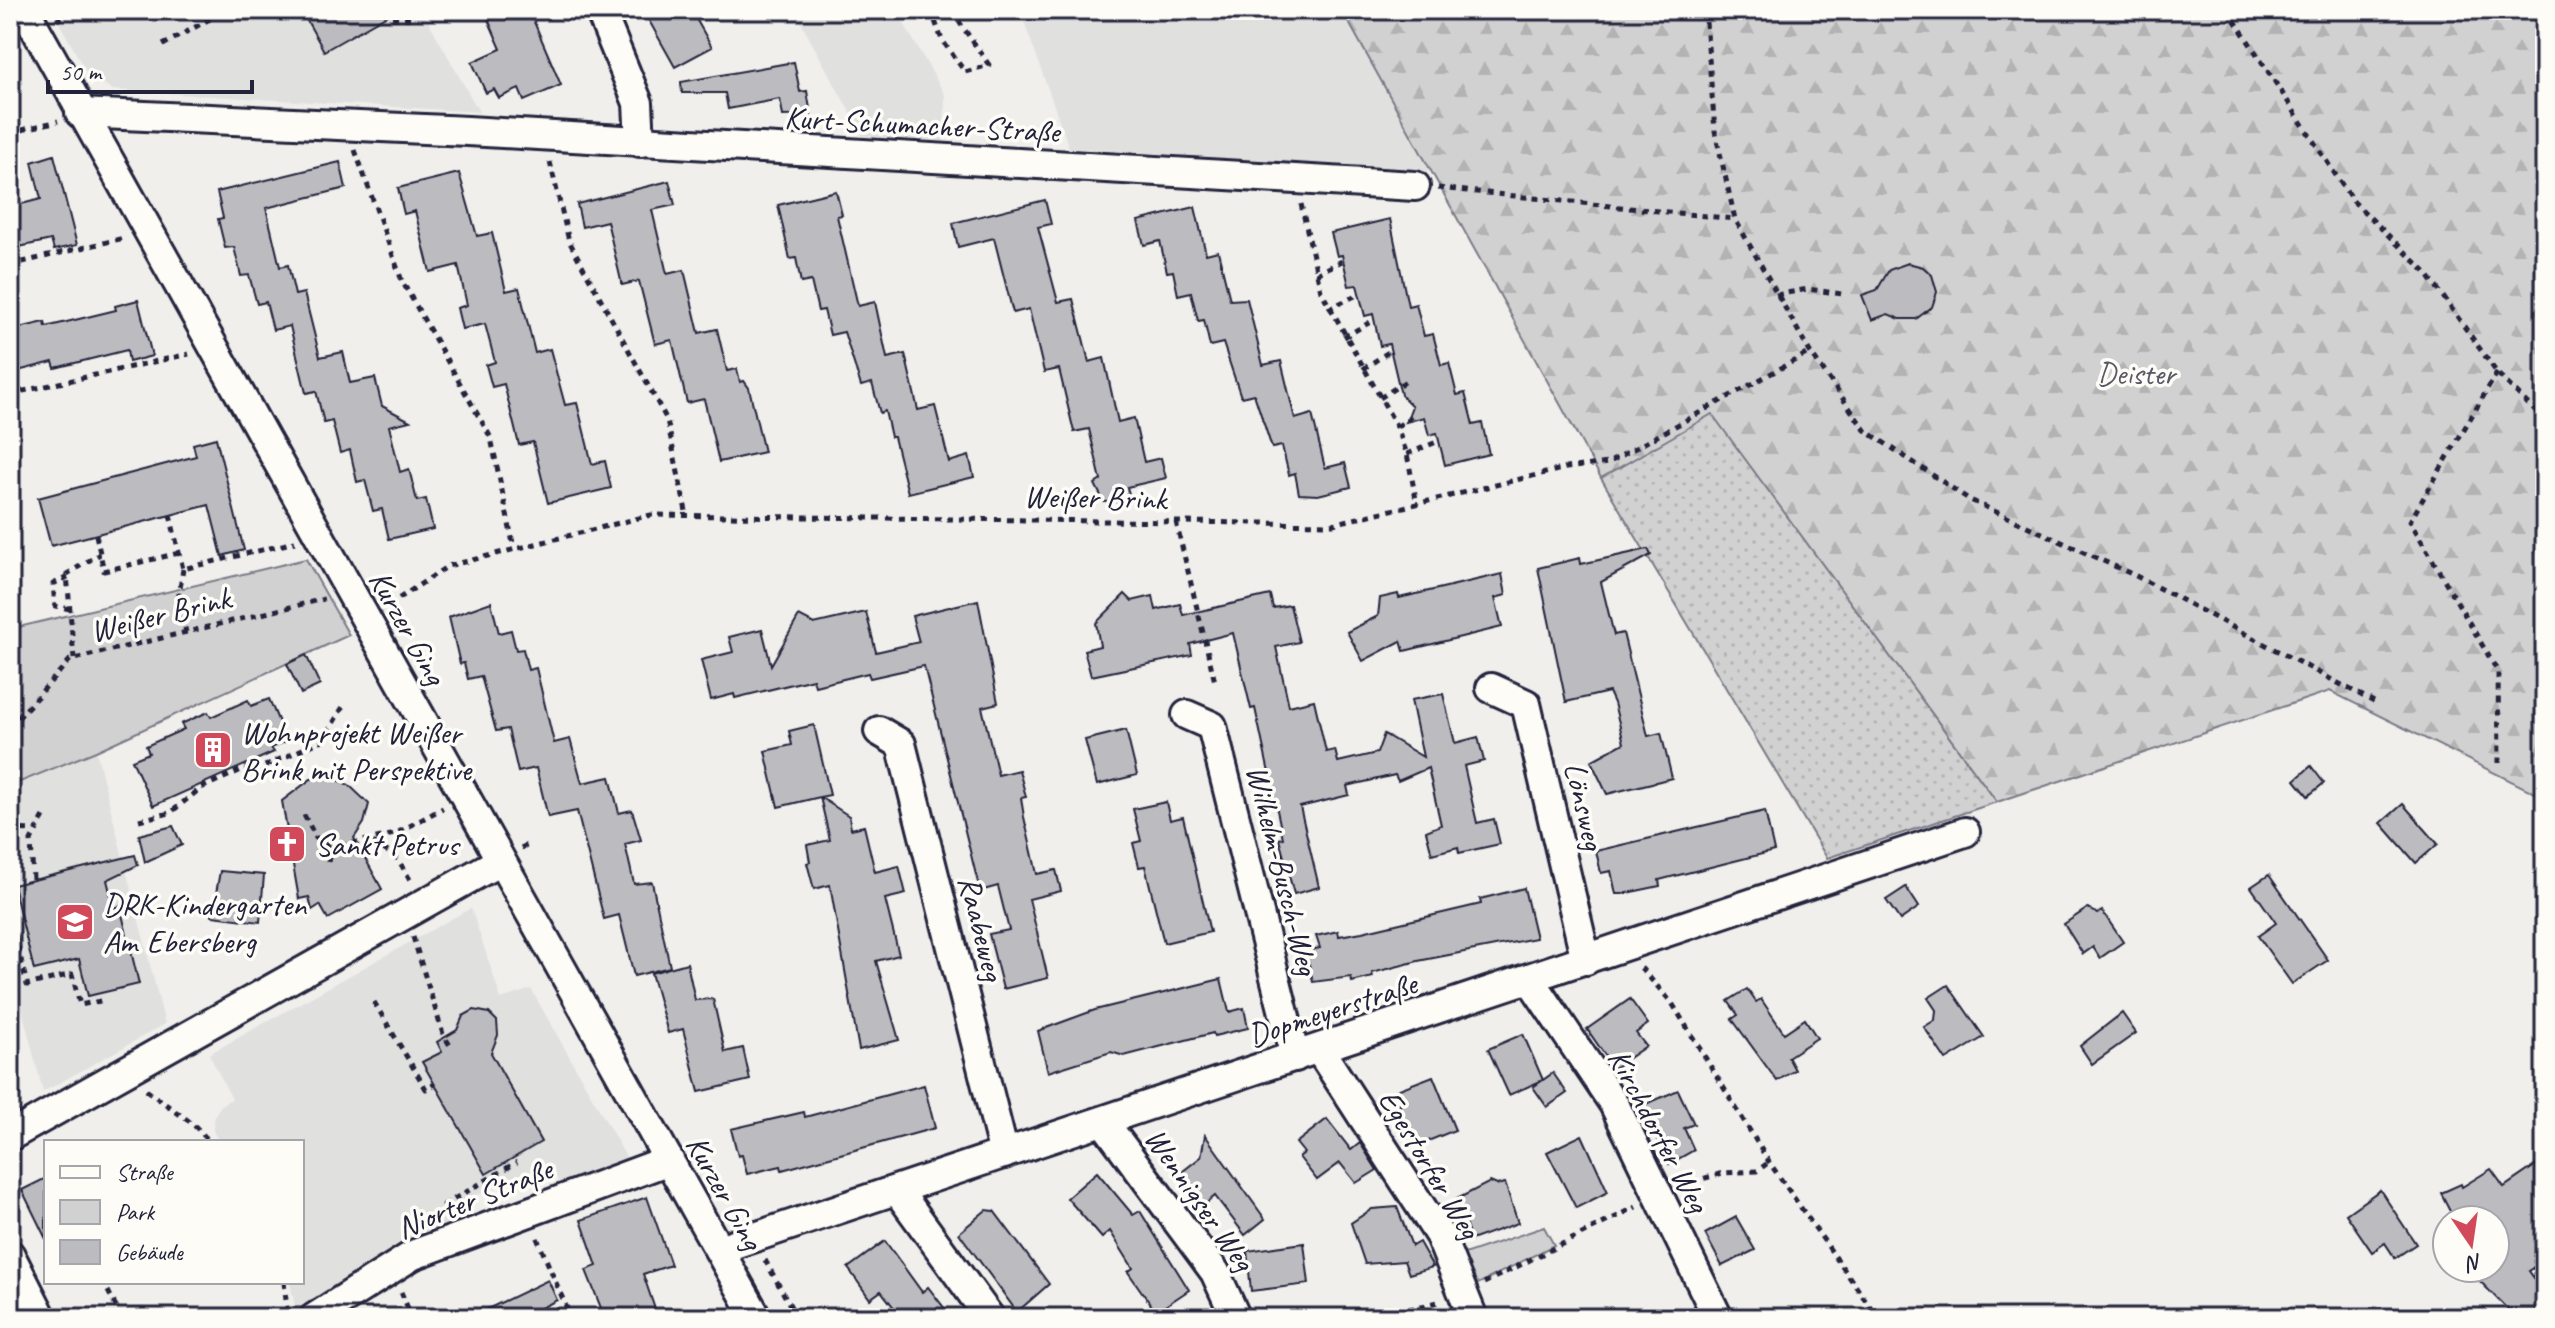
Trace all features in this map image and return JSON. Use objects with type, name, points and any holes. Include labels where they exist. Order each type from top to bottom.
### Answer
[{"type":"street","name":"Kurzer Ging","points":[[25,10],[72,116],[350,592],[757,1318]]},
{"type":"street","points":[[600,10],[638,103],[640,142]]},
{"type":"street","name":"Kurt-Schumacher-Straße","points":[[72,116],[346,126],[1415,186]]},
{"type":"street","name":"Lönsweg","points":[[1491,688],[1526,704],[1586,960]]},
{"type":"street","name":"Wilhelm-Busch-Weg","points":[[1187,715],[1212,726],[1307,1053]]},
{"type":"street","name":"Raabeweg","points":[[879,731],[901,744],[1004,1154]]},
{"type":"street","name":"Dopmeyerstraße","points":[[719,1249],[1965,832]]},
{"type":"street","points":[[10,1136],[500,861]]},
{"type":"street","name":"Kirchdorfer Weg","points":[[1530,979],[1614,1104],[1718,1318]]},
{"type":"street","name":"Egestorfer Weg","points":[[1307,1053],[1419,1197],[1440,1236],[1468,1306]]},
{"type":"street","name":"Wennigser Weg","points":[[1103,1121],[1215,1272],[1236,1318]]},
{"type":"street","name":"Niorter Straße","points":[[314,1318],[413,1255],[527,1210],[669,1160]]},
{"type":"street","points":[[897,1190],[990,1318]]},
{"type":"street","points":[[10,1255],[42,1318]]},
{"type":"path","points":[[53,22],[75,10]]},
{"type":"path","points":[[163,45],[226,10]]},
{"type":"path","points":[[385,10],[389,18],[411,18]]},
{"type":"path","points":[[899,10],[905,15],[906,10]]},
{"type":"path","points":[[931,10],[942,40],[965,72],[989,65],[960,23],[957,10]]},
{"type":"path","points":[[1705,10],[1715,131],[1735,219],[1810,352],[1865,430],[1970,500],[2136,576],[2374,702]]},
{"type":"path","points":[[2228,10],[2352,200],[2425,271],[2497,373],[2545,421]]},
{"type":"path","points":[[21,117],[10,122],[11,132],[72,116]]},
{"type":"path","points":[[346,126],[402,281],[491,438],[514,548]]},
{"type":"path","points":[[544,137],[569,241],[667,420],[687,516]]},
{"type":"path","points":[[1297,179],[1316,274],[1328,309],[1397,427],[1407,454],[1417,504]]},
{"type":"path","points":[[1415,186],[1735,219]]},
{"type":"path","points":[[10,265],[92,242],[129,237]]},
{"type":"path","points":[[1316,274],[1342,261]]},
{"type":"path","points":[[1776,295],[1808,289],[1842,294]]},
{"type":"path","points":[[1328,309],[1359,294]]},
{"type":"path","points":[[1344,337],[1374,320]]},
{"type":"path","points":[[1363,369],[1390,351]]},
{"type":"path","points":[[10,394],[194,352]]},
{"type":"path","name":"Weißer Brink","points":[[366,621],[448,566],[651,515],[1333,524],[1566,468],[1608,463],[1810,352]]},
{"type":"path","points":[[2497,373],[2410,521],[2498,672],[2499,763]]},
{"type":"path","points":[[1380,398],[1406,381]]},
{"type":"path","points":[[1397,427],[1414,414]]},
{"type":"path","points":[[1407,454],[1439,441]]},
{"type":"path","points":[[170,515],[183,569],[178,601],[186,632]]},
{"type":"path","points":[[1176,522],[1215,682]]},
{"type":"path","points":[[96,535],[104,571],[179,553]]},
{"type":"path","points":[[183,569],[299,541]]},
{"type":"path","points":[[74,659],[67,574],[100,554]]},
{"type":"path","points":[[68,577],[53,584],[55,606],[70,609]]},
{"type":"path","name":"Weißer Brink","points":[[10,727],[74,659],[350,592]]},
{"type":"path","points":[[139,820],[170,813],[201,788],[246,768],[249,773],[323,740],[344,705]]},
{"type":"path","points":[[304,815],[316,838],[331,848],[395,834],[448,805]]},
{"type":"path","points":[[33,879],[30,856],[34,830],[46,812]]},
{"type":"path","points":[[10,829],[34,830]]},
{"type":"path","points":[[372,841],[398,859],[415,888]]},
{"type":"path","points":[[328,862],[331,848]]},
{"type":"path","points":[[10,912],[27,985],[72,974],[80,1005],[105,1000]]},
{"type":"path","points":[[413,936],[443,1034],[451,1047]]},
{"type":"path","points":[[1634,959],[1672,1003],[1769,1162],[1878,1318]]},
{"type":"path","points":[[374,1002],[426,1089],[435,1084]]},
{"type":"path","points":[[144,1087],[193,1124],[208,1140]]},
{"type":"path","points":[[455,1237],[444,1205],[517,1162]]},
{"type":"path","points":[[1373,1318],[1468,1306],[1657,1196],[1723,1173],[1757,1171],[1769,1162]]},
{"type":"path","points":[[527,1210],[571,1318]]},
{"type":"path","points":[[753,1238],[797,1318]]},
{"type":"path","points":[[284,1284],[287,1318]]},
{"type":"path","points":[[108,1291],[122,1318]]},
{"type":"shaded area","points":[[52,10],[422,10],[479,112],[113,90],[87,73]]},
{"type":"shaded area","points":[[794,10],[896,10],[945,95],[944,141],[863,136]]},
{"type":"shaded area","points":[[1020,10],[1342,10],[1432,172],[1069,148]]},
{"type":"shaded area","name":"DRK-Kindergarten Am Ebersberg","points":[[96,751],[165,1024],[43,1092],[10,962],[10,786]]},
{"type":"shaded area","points":[[471,908],[501,999],[531,989],[630,1164],[568,1186],[559,1183],[552,1165],[455,1204],[463,1224],[302,1312],[295,1306],[290,1284],[304,1284],[304,1140],[218,1140],[213,1131],[214,1116],[222,1104],[232,1099],[209,1054]]},
{"type":"green space","name":"Deister","points":[[1342,10],[2545,10],[2545,798],[2330,691],[1997,802],[1712,414],[1601,478]]},
{"type":"green space","points":[[1712,413],[1997,802],[1827,858],[1601,478]]},
{"type":"green space","points":[[306,559],[349,635],[96,751],[10,786],[10,629]]},
{"type":"green space","points":[[1544,1227],[1554,1245],[1478,1284],[1461,1255]]},
{"type":"building","points":[[301,10],[396,10],[324,51]]},
{"type":"building","points":[[484,10],[529,10],[561,85],[524,101],[519,89],[499,98],[494,89],[486,93],[472,62],[501,49]]},
{"type":"building","points":[[643,10],[691,10],[712,47],[675,67]]},
{"type":"building","points":[[794,62],[800,92],[807,91],[811,115],[783,116],[780,99],[728,109],[725,93],[682,93],[681,82]]},
{"type":"building","points":[[54,155],[77,245],[54,250],[51,240],[10,249],[10,207],[41,199],[32,162]]},
{"type":"building","points":[[340,162],[346,188],[266,208],[280,267],[288,265],[295,295],[304,293],[320,357],[343,352],[350,383],[375,378],[382,406],[410,421],[389,426],[400,472],[409,469],[417,501],[426,499],[433,529],[389,539],[382,509],[373,511],[365,480],[357,482],[350,450],[340,453],[332,421],[324,423],[316,391],[306,393],[290,326],[273,330],[266,302],[257,304],[249,275],[241,276],[234,247],[225,248],[218,219],[223,218],[217,192]]},
{"type":"building","points":[[459,173],[477,236],[492,233],[506,291],[519,288],[535,353],[550,349],[565,405],[577,403],[592,464],[605,461],[611,488],[548,503],[533,442],[519,445],[504,384],[492,387],[486,365],[495,362],[485,324],[462,329],[457,308],[467,305],[458,265],[430,272],[415,211],[404,214],[398,188]]},
{"type":"building","points":[[669,181],[675,205],[652,210],[667,274],[684,270],[699,333],[717,329],[727,371],[737,369],[740,382],[744,381],[749,388],[764,452],[719,462],[704,399],[687,403],[672,340],[655,344],[639,281],[622,285],[607,221],[582,227],[577,204]]},
{"type":"building","points":[[836,191],[842,215],[837,216],[858,306],[875,302],[887,358],[905,354],[918,410],[935,406],[949,462],[969,456],[974,477],[908,493],[894,437],[891,437],[885,411],[880,413],[872,383],[861,386],[844,332],[830,335],[824,310],[818,311],[811,281],[801,283],[796,258],[790,259],[778,205]]},
{"type":"building","points":[[1045,200],[1051,224],[1038,227],[1058,302],[1073,299],[1089,362],[1104,358],[1118,422],[1134,418],[1144,462],[1161,458],[1166,478],[1127,487],[1131,501],[1104,502],[1095,484],[1101,480],[1089,429],[1074,432],[1059,369],[1044,372],[1029,309],[1013,313],[994,238],[958,247],[953,223]]},
{"type":"building","points":[[1195,207],[1206,254],[1218,251],[1230,300],[1247,299],[1263,365],[1281,361],[1295,419],[1312,414],[1325,468],[1345,463],[1351,487],[1318,495],[1299,494],[1295,473],[1289,475],[1282,446],[1272,448],[1254,394],[1241,397],[1223,343],[1210,346],[1204,320],[1198,321],[1191,292],[1178,295],[1173,271],[1167,272],[1160,241],[1144,245],[1138,221]]},
{"type":"building","points":[[1390,219],[1408,306],[1416,304],[1424,336],[1433,334],[1441,365],[1449,363],[1457,395],[1465,393],[1473,425],[1482,423],[1489,454],[1445,465],[1437,433],[1429,435],[1424,417],[1406,422],[1412,406],[1401,395],[1389,344],[1380,346],[1373,314],[1365,316],[1357,285],[1349,286],[1342,255],[1337,256],[1331,233]]},
{"type":"building","points":[[1908,263],[1923,267],[1932,275],[1937,292],[1932,307],[1916,319],[1900,319],[1888,314],[1872,320],[1862,295],[1877,290],[1889,270]]},
{"type":"building","points":[[138,300],[152,356],[129,362],[127,350],[55,368],[53,362],[10,373],[10,330],[45,322],[46,327],[116,310],[115,306]]},
{"type":"building","points":[[216,438],[244,550],[222,556],[209,505],[51,546],[38,498],[196,456],[193,444]]},
{"type":"building","points":[[1648,549],[1651,555],[1601,582],[1614,635],[1623,633],[1648,736],[1661,733],[1672,778],[1607,794],[1591,761],[1624,743],[1614,703],[1609,692],[1566,702],[1538,568],[1580,558],[1581,564]]},
{"type":"building","points":[[1502,574],[1506,595],[1495,598],[1502,627],[1404,651],[1401,641],[1363,661],[1347,632],[1378,616],[1380,598],[1398,594],[1399,598]]},
{"type":"building","points":[[1125,594],[1132,601],[1153,596],[1156,610],[1180,604],[1183,615],[1270,595],[1273,608],[1290,605],[1299,642],[1276,647],[1289,706],[1314,700],[1326,752],[1335,750],[1338,762],[1377,753],[1384,734],[1423,757],[1411,700],[1443,694],[1455,743],[1478,737],[1484,761],[1464,766],[1477,823],[1494,819],[1500,844],[1459,853],[1458,847],[1432,854],[1426,831],[1441,825],[1428,768],[1398,781],[1395,775],[1347,786],[1349,795],[1300,807],[1319,887],[1294,894],[1279,839],[1283,838],[1255,708],[1251,709],[1233,633],[1190,644],[1192,655],[1091,676],[1084,650],[1100,646],[1096,623]]},
{"type":"building","points":[[978,600],[998,703],[982,707],[998,775],[1019,770],[1026,797],[1021,798],[1024,817],[1037,874],[1056,870],[1061,891],[1029,899],[1048,978],[1003,989],[989,934],[1009,930],[998,886],[980,891],[924,666],[870,678],[868,673],[815,686],[813,679],[735,698],[734,694],[711,700],[701,660],[733,652],[729,637],[762,629],[771,665],[799,616],[814,624],[866,612],[876,652],[919,642],[912,616]]},
{"type":"building","points":[[491,602],[499,633],[511,630],[516,650],[523,649],[528,670],[536,668],[554,743],[570,739],[582,783],[610,777],[619,813],[632,810],[641,840],[625,844],[634,884],[652,882],[670,967],[634,976],[619,915],[604,919],[577,811],[548,817],[536,768],[518,772],[508,729],[496,731],[481,676],[468,679],[464,663],[460,664],[449,617]]},
{"type":"building","points":[[306,655],[320,685],[301,694],[287,664]]},
{"type":"building","name":"Wohnprojekt Weißer Brink mit Perspektive","points":[[269,699],[287,741],[271,748],[274,752],[153,806],[132,760],[149,753],[146,746],[184,729],[181,724],[208,712],[211,717],[248,700],[251,706]]},
{"type":"building","points":[[814,725],[830,795],[778,807],[765,751],[792,745],[789,731]]},
{"type":"building","points":[[1126,730],[1137,775],[1097,785],[1085,740]]},
{"type":"building","points":[[2311,766],[2324,783],[2308,796],[2295,780]]},
{"type":"building","name":"Sankt Petrus","points":[[330,776],[349,785],[369,804],[364,823],[354,838],[382,889],[328,919],[320,905],[312,910],[309,897],[299,899],[282,801],[311,779]]},
{"type":"building","points":[[820,797],[849,816],[851,829],[864,826],[875,872],[899,866],[906,894],[885,899],[899,955],[876,961],[899,1040],[859,1050],[830,885],[814,889],[807,863],[810,862],[807,845],[830,840]]},
{"type":"building","points":[[1166,802],[1170,820],[1183,817],[1210,932],[1164,943],[1145,866],[1139,867],[1133,843],[1141,841],[1133,809]]},
{"type":"building","points":[[2403,804],[2438,844],[2416,863],[2381,823]]},
{"type":"building","points":[[1765,811],[1774,851],[1659,880],[1660,886],[1622,894],[1616,894],[1611,871],[1601,873],[1596,851]]},
{"type":"building","points":[[173,826],[182,845],[145,862],[139,835]]},
{"type":"building","points":[[135,855],[138,865],[107,880],[114,908],[120,906],[139,984],[88,996],[79,959],[34,970],[13,885]]},
{"type":"building","points":[[220,871],[264,875],[260,922],[212,916]]},
{"type":"building","points":[[2269,875],[2328,960],[2292,984],[2258,936],[2276,923],[2251,887]]},
{"type":"building","points":[[1906,887],[1919,907],[1900,920],[1886,900]]},
{"type":"building","points":[[1524,888],[1536,938],[1418,961],[1372,973],[1373,977],[1352,982],[1351,977],[1313,982],[1306,951],[1320,948],[1316,936],[1338,931],[1339,936],[1362,932],[1481,904],[1480,899]]},
{"type":"building","points":[[2088,908],[2098,914],[2102,911],[2123,942],[2100,958],[2093,947],[2083,954],[2064,924]]},
{"type":"building","points":[[687,963],[695,1000],[713,999],[725,1052],[743,1048],[750,1080],[699,1092],[683,1029],[668,1033],[651,973]]},
{"type":"building","points":[[1221,979],[1229,1012],[1244,1008],[1248,1028],[1214,1036],[1213,1033],[1124,1056],[1111,1052],[1048,1072],[1038,1031],[1095,1010]]},
{"type":"building","points":[[1948,985],[1984,1037],[1946,1060],[1924,1027],[1935,1020],[1936,1010],[1928,998]]},
{"type":"building","points":[[1747,989],[1756,1002],[1761,999],[1784,1033],[1805,1019],[1817,1038],[1788,1057],[1795,1070],[1777,1081],[1732,1019],[1738,1015],[1728,1001]]},
{"type":"building","points":[[1630,999],[1648,1024],[1636,1033],[1646,1046],[1614,1068],[1587,1029]]},
{"type":"building","points":[[474,1010],[489,1013],[497,1021],[498,1035],[491,1053],[541,1142],[486,1174],[422,1062],[442,1052],[437,1042],[457,1030],[463,1016]]},
{"type":"building","points":[[2122,1013],[2136,1033],[2092,1064],[2080,1046]]},
{"type":"building","points":[[1523,1034],[1543,1080],[1509,1095],[1488,1049]]},
{"type":"building","points":[[1553,1073],[1567,1093],[1547,1107],[1533,1087]]},
{"type":"building","points":[[1433,1076],[1455,1130],[1416,1146],[1397,1114],[1400,1106],[1394,1091]]},
{"type":"building","points":[[924,1085],[935,1128],[782,1170],[781,1166],[747,1174],[742,1155],[738,1156],[731,1129],[804,1112],[805,1117]]},
{"type":"building","points":[[1678,1090],[1694,1124],[1684,1128],[1694,1150],[1669,1164],[1642,1106]]},
{"type":"building","points":[[1327,1119],[1351,1150],[1360,1143],[1377,1170],[1356,1183],[1340,1163],[1317,1180],[1299,1157],[1304,1153],[1296,1143]]},
{"type":"building","points":[[1205,1135],[1265,1219],[1245,1235],[1215,1196],[1202,1207],[1178,1175],[1201,1157]]},
{"type":"building","points":[[1582,1135],[1608,1192],[1576,1208],[1547,1152]]},
{"type":"building","points":[[2545,1159],[2545,1261],[2529,1271],[2544,1292],[2537,1297],[2543,1306],[2524,1318],[2516,1318],[2483,1284],[2511,1284],[2511,1204],[2447,1204],[2441,1193],[2461,1184],[2462,1187],[2491,1169],[2504,1187]]},
{"type":"building","points":[[1097,1172],[1133,1215],[1140,1211],[1189,1290],[1156,1312],[1128,1272],[1133,1268],[1110,1231],[1102,1238],[1067,1198]]},
{"type":"building","points":[[44,1179],[44,1235],[22,1190]]},
{"type":"building","points":[[1490,1182],[1497,1185],[1505,1183],[1518,1223],[1471,1240],[1457,1199]]},
{"type":"building","points":[[2380,1190],[2416,1244],[2395,1258],[2385,1243],[2372,1252],[2346,1214]]},
{"type":"building","points":[[647,1197],[671,1265],[643,1274],[658,1318],[605,1318],[586,1270],[597,1266],[581,1220]]},
{"type":"building","points":[[1397,1207],[1412,1246],[1419,1242],[1433,1267],[1409,1274],[1404,1261],[1365,1264],[1351,1223],[1372,1209]]},
{"type":"building","points":[[986,1210],[994,1211],[1049,1284],[1017,1312],[959,1233]]},
{"type":"building","points":[[1736,1217],[1755,1250],[1722,1266],[1705,1234]]},
{"type":"building","points":[[885,1241],[922,1292],[928,1287],[952,1318],[902,1318],[881,1291],[870,1299],[848,1268]]},
{"type":"building","points":[[1304,1243],[1309,1284],[1251,1291],[1247,1251]]},
{"type":"building","points":[[548,1280],[557,1300],[521,1318],[469,1318]]},
{"type":"place","name":"Wohnprojekt Weißer Brink mit Perspektive","points":[[213,750]]},
{"type":"place","name":"Sankt Petrus","points":[[287,844]]},
{"type":"place","name":"DRK-Kindergarten Am Ebersberg","points":[[75,922]]}]
